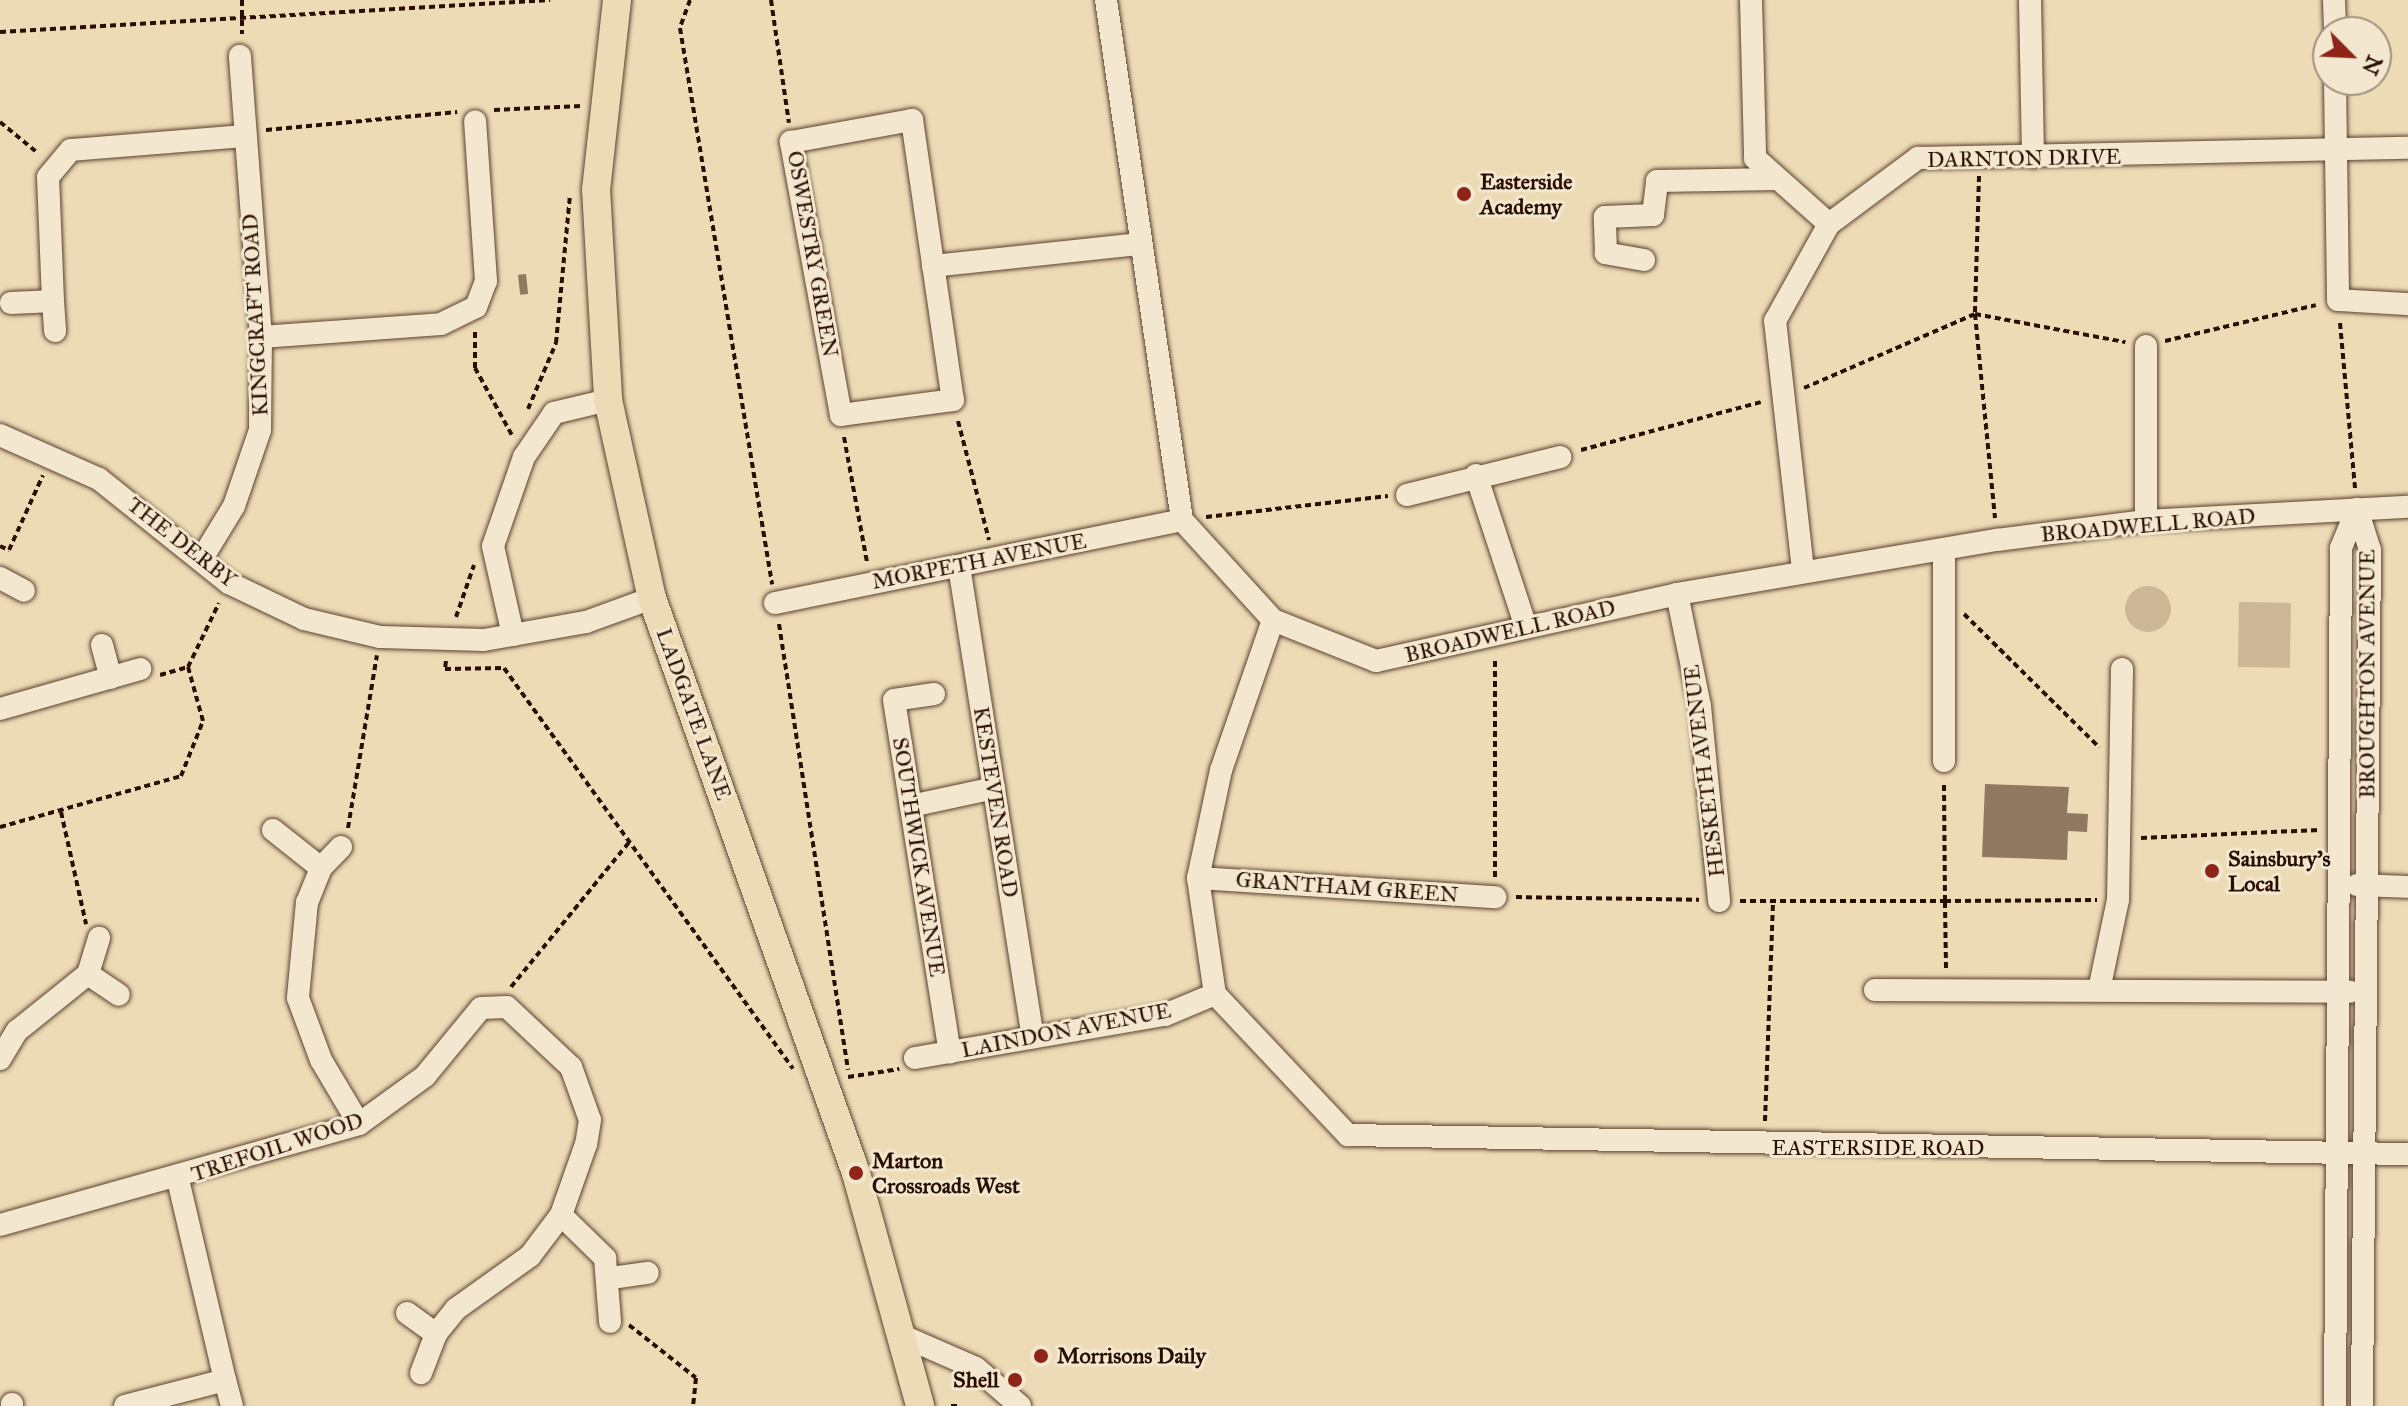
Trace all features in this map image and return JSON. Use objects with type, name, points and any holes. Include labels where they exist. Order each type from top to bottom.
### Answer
[{"type":"main road","name":"LADGATE LANE","points":[[617,0],[588,110],[595,265],[608,400],[652,598],[836,1078],[905,1337],[920,1406]]},
{"type":"street","points":[[1106,0],[1139,244],[1182,520]]},
{"type":"street","points":[[1751,0],[1755,158],[1829,224]]},
{"type":"street","points":[[2030,0],[2033,157]]},
{"type":"street","name":"KINGCRAFT ROAD","points":[[201,560],[251,468],[260,430],[261,337],[240,56]]},
{"type":"street","points":[[2335,96],[2338,300],[2408,304]]},
{"type":"street","points":[[261,337],[441,324],[476,307],[486,281],[475,116]]},
{"type":"street","name":"OSWESTRY GREEN","points":[[841,415],[791,142],[912,120],[953,400]]},
{"type":"street","points":[[55,331],[47,192],[53,165],[84,146],[244,134]]},
{"type":"street","name":"DARNTON DRIVE","points":[[1803,570],[1775,321],[1829,224],[1918,158],[2335,152],[2408,148]]},
{"type":"street","points":[[1644,260],[1606,253],[1605,217],[1653,215],[1657,181],[1778,179]]},
{"type":"street","points":[[933,266],[1139,244]]},
{"type":"street","points":[[11,303],[53,301]]},
{"type":"street","points":[[2146,346],[2146,521]]},
{"type":"street","points":[[513,635],[493,546],[520,449],[554,413],[608,400]]},
{"type":"street","points":[[841,415],[953,400]]},
{"type":"street","name":"THE DERBY","points":[[0,435],[52,455],[143,509],[229,583],[304,619],[380,637],[448,641],[513,635],[586,622],[652,598]]},
{"type":"street","points":[[1407,495],[1476,475],[1560,457]]},
{"type":"street","points":[[1476,475],[1526,627]]},
{"type":"street","name":"BROADWELL ROAD","points":[[1182,520],[1273,620],[1376,661],[1677,594],[1803,570],[1944,553],[1997,540],[2146,521],[2408,507]]},
{"type":"street","name":"BROUGHTON AVENUE","points":[[2335,1406],[2335,993],[2341,548],[2357,509]]},
{"type":"street","name":"BROUGHTON AVENUE","points":[[2357,509],[2370,550],[2362,1406]]},
{"type":"street","name":"MORPETH AVENUE","points":[[775,603],[870,581],[994,562],[1182,520]]},
{"type":"street","points":[[1944,553],[1948,611],[1944,761]]},
{"type":"street","name":"KESTEVEN ROAD","points":[[959,566],[1033,1037]]},
{"type":"street","points":[[0,578],[24,591]]},
{"type":"street","name":"HESKETH AVENUE","points":[[1677,594],[1700,706],[1719,901]]},
{"type":"street","points":[[1215,994],[1198,878],[1221,770],[1273,620]]},
{"type":"street","points":[[102,645],[111,678]]},
{"type":"street","points":[[0,709],[140,669]]},
{"type":"street","points":[[2099,990],[2118,900],[2122,669]]},
{"type":"street","name":"SOUTHWICK AVENUE","points":[[934,694],[894,700],[950,1053]]},
{"type":"street","points":[[911,806],[994,788]]},
{"type":"street","points":[[273,830],[321,868]]},
{"type":"street","points":[[341,847],[321,868],[301,934],[298,998],[321,1060],[359,1124]]},
{"type":"street","name":"GRANTHAM GREEN","points":[[1198,878],[1495,897]]},
{"type":"street","points":[[2338,885],[2408,887]]},
{"type":"street","points":[[2,1048],[30,1020],[88,974],[99,938]]},
{"type":"street","points":[[88,974],[119,995]]},
{"type":"street","points":[[1875,990],[2335,993],[2365,990]]},
{"type":"street","name":"LAINDON AVENUE","points":[[915,1058],[1165,1015],[1215,994]]},
{"type":"street","name":"EASTERSIDE ROAD","points":[[1215,994],[1348,1135],[1765,1148],[2366,1151],[2408,1154]]},
{"type":"street","points":[[421,1373],[436,1334],[456,1309],[530,1256],[561,1215],[586,1144],[584,1091],[548,1041],[498,1004]]},
{"type":"street","name":"TREFOIL WOOD","points":[[0,1225],[178,1180],[359,1124],[425,1076],[481,1008],[498,1004]]},
{"type":"street","points":[[178,1180],[232,1406]]},
{"type":"street","points":[[561,1215],[592,1240],[611,1278],[610,1322]]},
{"type":"street","points":[[611,1278],[648,1273]]},
{"type":"street","points":[[407,1313],[436,1334]]},
{"type":"street","points":[[905,1337],[976,1368],[1020,1406]]},
{"type":"street","points":[[125,1406],[225,1380]]},
{"type":"path","points":[[240,56],[244,17],[242,0]]},
{"type":"path","points":[[0,32],[550,0]]},
{"type":"path","points":[[690,0],[680,28],[775,603],[836,1078]]},
{"type":"path","points":[[771,0],[791,142]]},
{"type":"path","points":[[244,134],[588,110]]},
{"type":"path","points":[[0,122],[53,165]]},
{"type":"path","points":[[1980,157],[1975,314],[1997,540]]},
{"type":"path","points":[[527,413],[556,343],[573,179]]},
{"type":"path","points":[[1560,457],[1671,421],[1783,397],[1975,314],[2146,346],[2338,300],[2357,509]]},
{"type":"path","points":[[476,307],[475,368],[520,449]]},
{"type":"path","points":[[953,400],[994,562]]},
{"type":"path","points":[[841,415],[870,581]]},
{"type":"path","points":[[520,449],[521,427]]},
{"type":"path","points":[[0,546],[9,550],[52,455]]},
{"type":"path","points":[[1182,520],[1407,495]]},
{"type":"path","points":[[477,555],[448,641],[445,669],[504,668],[631,840],[787,1067],[836,1078],[912,1067],[915,1058]]},
{"type":"path","points":[[0,827],[181,776],[203,721],[188,667],[229,583]]},
{"type":"path","points":[[1948,611],[1971,615],[2121,768]]},
{"type":"path","points":[[1496,634],[1495,897],[1719,901],[2118,900]]},
{"type":"path","points":[[341,847],[380,637]]},
{"type":"path","points":[[1944,761],[1947,990]]},
{"type":"path","points":[[61,812],[88,935],[99,938]]},
{"type":"path","points":[[2120,838],[2338,829]]},
{"type":"path","points":[[498,1004],[631,840]]},
{"type":"path","points":[[1765,1148],[1763,1016],[1773,901]]},
{"type":"path","points":[[610,1322],[624,1321],[696,1378],[693,1406]]},
{"type":"path","points":[[951,1406],[961,1406]]},
{"type":"shaded area","points":[[2148,586],[2164,593],[2171,609],[2164,625],[2148,632],[2132,625],[2125,609],[2132,593]]},
{"type":"shaded area","points":[[2239,602],[2291,603],[2290,668],[2238,667]]},
{"type":"building","points":[[526,274],[528,294],[520,295],[518,275]]},
{"type":"building","points":[[1985,784],[2069,787],[2067,813],[2088,814],[2087,832],[2068,831],[2067,860],[1982,857]]},
{"type":"place","name":"Easterside Academy","points":[[1464,194]]},
{"type":"place","name":"Sainsbury's Local","points":[[2212,871]]},
{"type":"place","name":"Marton Crossroads West","points":[[856,1173]]},
{"type":"place","name":"Morrisons Daily","points":[[1041,1356]]},
{"type":"place","name":"Shell","points":[[1015,1380]]}]
